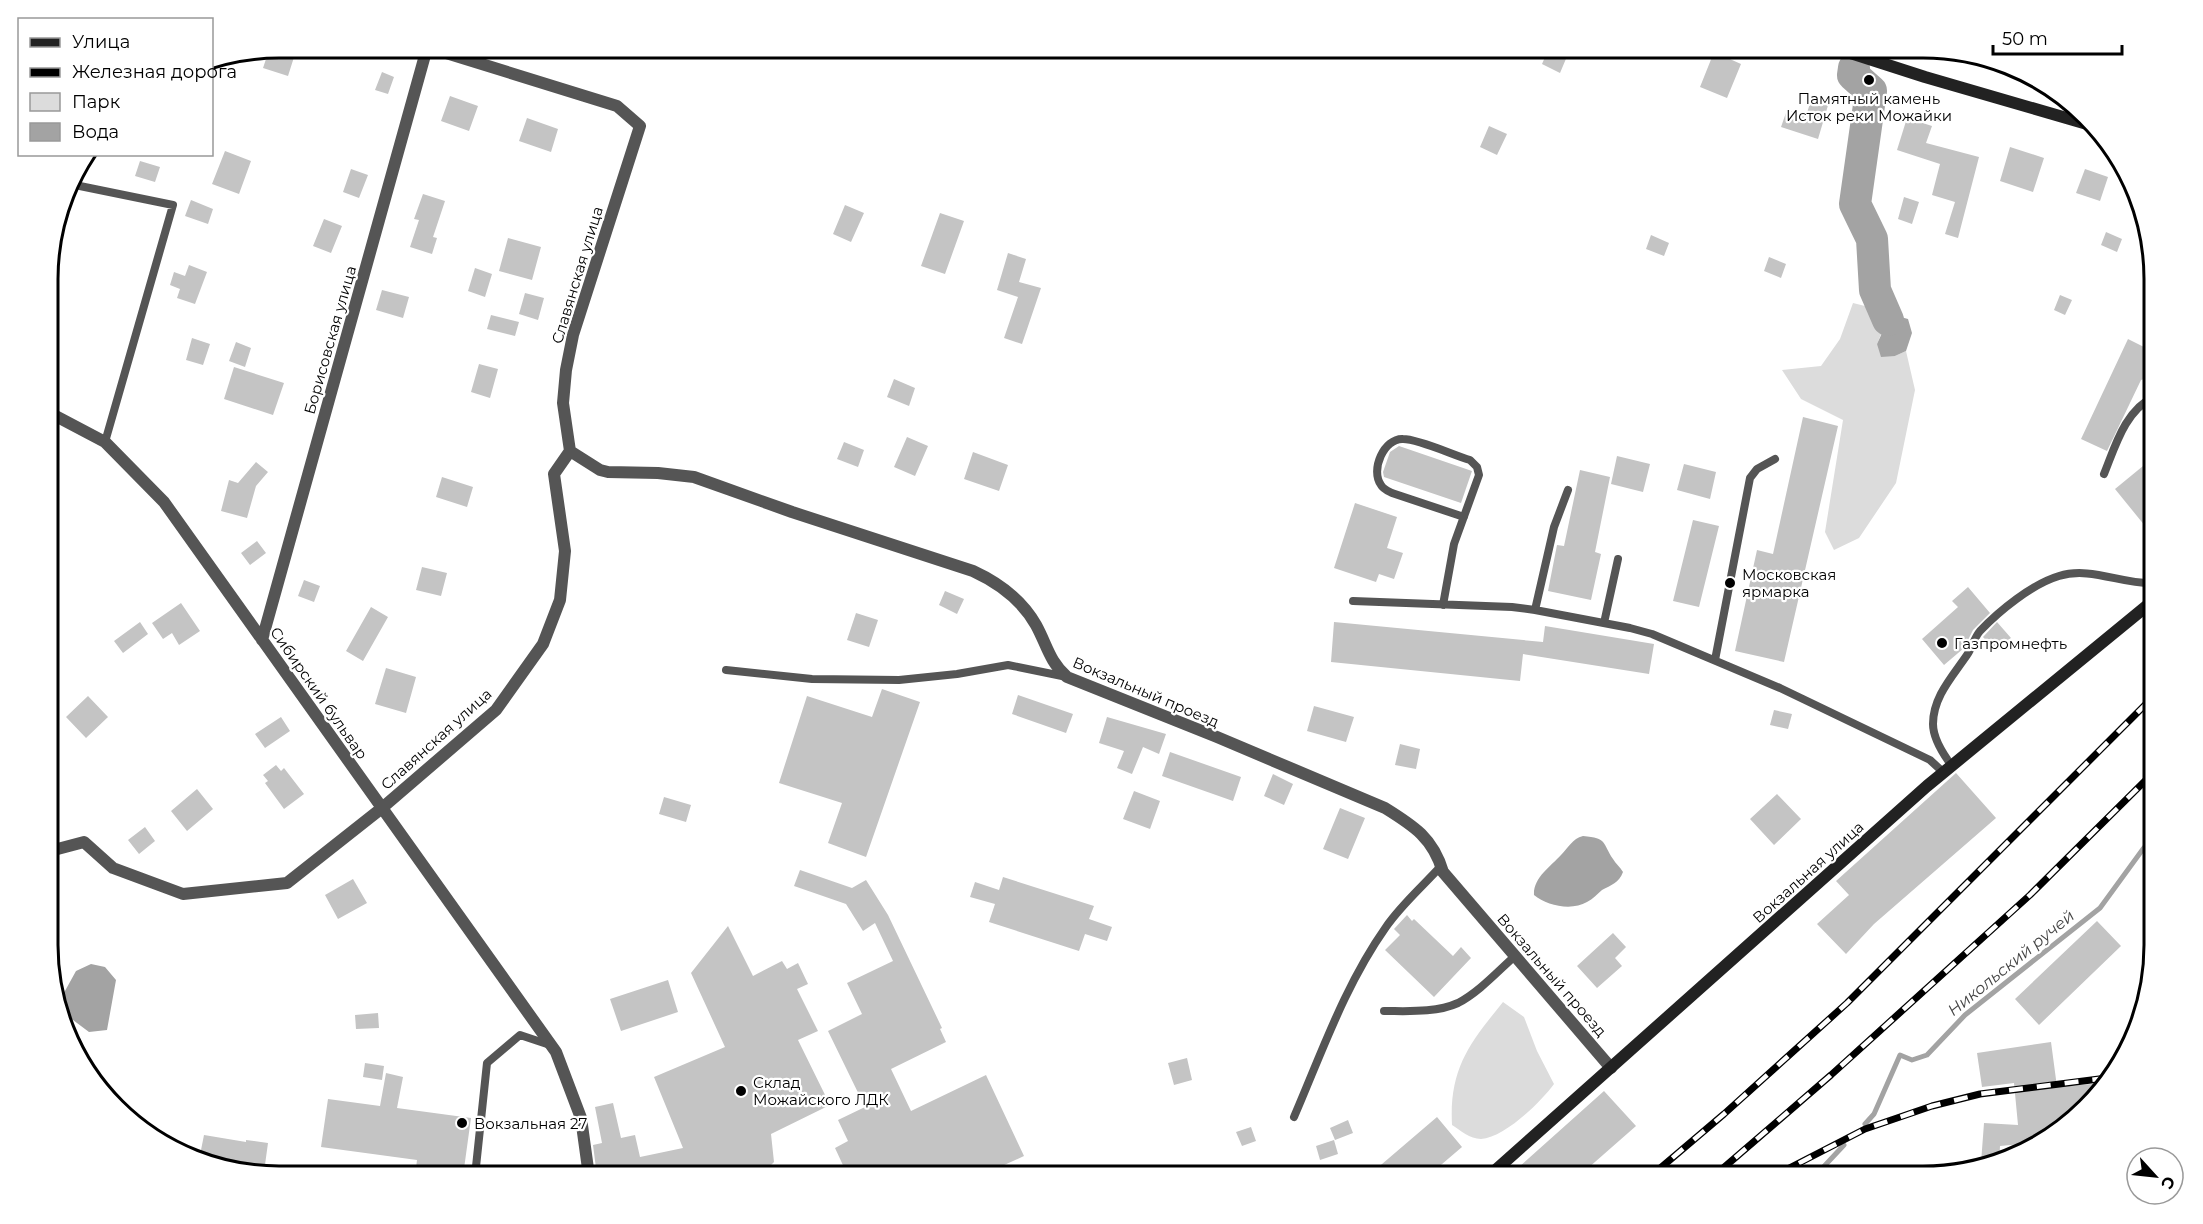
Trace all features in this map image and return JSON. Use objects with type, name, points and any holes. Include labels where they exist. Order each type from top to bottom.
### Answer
[{"type":"main road","points":[[1866,58],[2078,122]]},
{"type":"main road","name":"Вокзальная улица","points":[[1500,1166],[1948,769],[2144,608]]},
{"type":"street","name":"Борисовская улица","points":[[262,640],[425,58]]},
{"type":"street","name":"Славянская улица","points":[[58,849],[84,842],[113,868],[183,894],[287,883],[382,808],[496,710],[543,644],[560,600],[565,551],[554,474],[570,451],[563,403],[566,370],[573,335],[640,126],[617,106],[461,58]]},
{"type":"street","name":"Сибирский бульвар","points":[[58,418],[105,441],[164,501],[552,1046],[581,1118],[588,1166]]},
{"type":"street","name":"Вокзальный проезд","points":[[570,451],[600,470],[608,472],[658,473],[694,477],[980,575],[1000,585],[1019,603],[1035,623],[1052,661],[1067,677],[1385,808],[1406,821],[1430,841],[1443,872],[1611,1068]]},
{"type":"lane","points":[[79,186],[174,205],[105,441]]},
{"type":"lane","points":[[2104,474],[2124,428],[2135,411],[2144,403]]},
{"type":"lane","points":[[1443,604],[1455,544],[1479,475],[1477,467],[1470,460],[1406,439],[1394,439],[1385,447],[1379,460],[1377,476],[1381,487],[1392,493],[1464,517]]},
{"type":"lane","points":[[1715,660],[1750,478],[1757,469],[1775,459]]},
{"type":"lane","points":[[1535,610],[1554,527],[1568,490]]},
{"type":"lane","points":[[1604,623],[1618,559]]},
{"type":"lane","points":[[1948,769],[1935,735],[1934,713],[1940,693],[1967,655],[1979,633],[2036,586],[2061,575],[2083,573],[2144,584]]},
{"type":"lane","points":[[1353,601],[1535,610],[1652,634],[1810,701],[1948,769]]},
{"type":"lane","points":[[726,670],[812,679],[899,680],[957,674],[1008,665],[1067,677]]},
{"type":"lane","points":[[1294,1116],[1338,1010],[1372,949],[1397,912],[1441,866]]},
{"type":"lane","points":[[1384,1011],[1439,1008],[1457,1003],[1474,992],[1515,956]]},
{"type":"lane","points":[[476,1166],[487,1063],[520,1035],[552,1046]]},
{"type":"green space","points":[[1853,303],[1869,307],[1884,327],[1877,344],[1895,356],[1906,351],[1915,390],[1896,483],[1859,538],[1834,550],[1825,532],[1843,420],[1801,399],[1782,370],[1821,366],[1840,339]]},
{"type":"green space","points":[[1503,1002],[1524,1017],[1537,1051],[1554,1084],[1531,1109],[1511,1126],[1490,1137],[1477,1139],[1452,1125],[1454,1088],[1464,1058],[1481,1030]]},
{"type":"water","points":[[1897,316],[1908,319],[1912,333],[1906,351],[1895,356],[1881,357],[1877,344],[1888,320]]},
{"type":"water","points":[[1583,836],[1597,838],[1603,842],[1623,872],[1619,879],[1581,905],[1560,906],[1539,899],[1534,895],[1536,883],[1573,841]]},
{"type":"water","points":[[91,964],[105,967],[116,980],[107,1030],[89,1032],[71,1019],[64,992],[76,971]]},
{"type":"building","points":[[294,58],[288,76],[263,68],[266,59]]},
{"type":"building","points":[[1545,58],[1566,58],[1560,73],[1542,64]]},
{"type":"building","points":[[1712,58],[1728,58],[1741,64],[1727,98],[1700,87]]},
{"type":"building","points":[[382,72],[394,77],[388,94],[375,90]]},
{"type":"building","points":[[450,96],[478,106],[469,131],[441,121]]},
{"type":"building","points":[[1812,97],[1829,102],[1818,139],[1781,127],[1787,110],[1806,116]]},
{"type":"building","points":[[527,118],[558,129],[551,152],[519,141]]},
{"type":"building","points":[[1907,118],[1932,126],[1926,143],[1979,157],[1958,238],[1945,234],[1955,202],[1932,195],[1940,164],[1897,150]]},
{"type":"building","points":[[1489,126],[1507,134],[1497,155],[1480,147]]},
{"type":"building","points":[[2010,147],[2044,158],[2033,192],[2000,181]]},
{"type":"building","points":[[225,151],[251,161],[239,194],[212,184]]},
{"type":"building","points":[[140,161],[160,167],[155,182],[135,176]]},
{"type":"building","points":[[351,169],[368,175],[359,198],[343,192]]},
{"type":"building","points":[[2085,169],[2108,177],[2100,201],[2076,193]]},
{"type":"building","points":[[423,194],[445,201],[433,237],[437,238],[432,254],[410,247],[419,220],[414,219]]},
{"type":"building","points":[[1904,197],[1919,202],[1912,224],[1898,219]]},
{"type":"building","points":[[191,200],[213,209],[208,224],[185,216]]},
{"type":"building","points":[[845,205],[864,213],[851,242],[833,234]]},
{"type":"building","points":[[940,213],[964,221],[945,274],[921,266]]},
{"type":"building","points":[[324,219],[342,226],[331,253],[313,246]]},
{"type":"building","points":[[2106,232],[2122,239],[2117,252],[2101,245]]},
{"type":"building","points":[[1651,235],[1669,243],[1664,256],[1646,249]]},
{"type":"building","points":[[508,238],[541,247],[532,280],[499,271]]},
{"type":"building","points":[[1008,253],[1026,259],[1019,282],[1041,288],[1022,344],[1004,338],[1018,297],[997,290]]},
{"type":"building","points":[[1769,257],[1786,264],[1781,278],[1764,271]]},
{"type":"building","points":[[189,265],[207,272],[195,304],[177,298],[180,289],[170,285],[174,272],[185,276]]},
{"type":"building","points":[[475,268],[492,274],[485,297],[468,291]]},
{"type":"building","points":[[382,290],[409,297],[403,318],[376,310]]},
{"type":"building","points":[[525,293],[544,298],[538,320],[519,314]]},
{"type":"building","points":[[2060,295],[2072,300],[2065,315],[2054,310]]},
{"type":"building","points":[[491,315],[519,322],[515,336],[487,329]]},
{"type":"building","points":[[192,338],[210,344],[203,365],[186,360]]},
{"type":"building","points":[[2128,339],[2144,347],[2144,379],[2141,380],[2107,451],[2081,439]]},
{"type":"building","points":[[236,342],[251,348],[245,367],[229,361]]},
{"type":"building","points":[[479,364],[498,369],[490,398],[471,392]]},
{"type":"building","points":[[234,367],[284,383],[273,415],[224,399]]},
{"type":"building","points":[[894,379],[915,388],[909,406],[887,397]]},
{"type":"building","points":[[1803,417],[1838,426],[1784,662],[1735,651],[1757,550],[1773,554]]},
{"type":"building","points":[[907,437],[928,446],[915,476],[894,467]]},
{"type":"building","points":[[844,442],[864,450],[858,467],[837,459]]},
{"type":"building","points":[[1399,446],[1472,471],[1461,503],[1384,477],[1383,472],[1390,452]]},
{"type":"building","points":[[973,452],[1008,465],[999,491],[964,479]]},
{"type":"building","points":[[1617,456],[1650,464],[1643,492],[1611,484]]},
{"type":"building","points":[[256,462],[268,472],[256,486],[247,518],[221,511],[229,480],[238,483]]},
{"type":"building","points":[[1684,464],[1716,472],[1710,499],[1677,490]]},
{"type":"building","points":[[2144,465],[2144,525],[2115,489]]},
{"type":"building","points":[[1580,470],[1610,477],[1595,552],[1601,554],[1591,600],[1548,591],[1557,545],[1564,546]]},
{"type":"building","points":[[442,477],[473,487],[467,507],[436,497]]},
{"type":"building","points":[[1355,503],[1397,517],[1387,548],[1403,553],[1394,579],[1379,574],[1376,582],[1334,568]]},
{"type":"building","points":[[1693,520],[1719,526],[1699,607],[1673,601]]},
{"type":"building","points":[[257,541],[266,553],[250,565],[241,553]]},
{"type":"building","points":[[422,567],[447,573],[441,596],[416,590]]},
{"type":"building","points":[[304,580],[320,586],[314,602],[298,596]]},
{"type":"building","points":[[1968,587],[1990,613],[1973,630],[1964,648],[1944,665],[1922,639],[1958,607],[1952,601]]},
{"type":"building","points":[[945,591],[964,599],[957,614],[939,605]]},
{"type":"building","points":[[181,603],[200,631],[179,645],[172,633],[163,639],[152,623]]},
{"type":"building","points":[[371,607],[388,617],[363,661],[346,651]]},
{"type":"building","points":[[856,613],[878,620],[869,647],[847,640]]},
{"type":"building","points":[[140,622],[148,634],[123,653],[114,641]]},
{"type":"building","points":[[1334,622],[1543,642],[1545,626],[1654,644],[1649,674],[1523,654],[1520,681],[1331,662]]},
{"type":"building","points":[[1997,622],[2011,638],[1995,651],[1983,637]]},
{"type":"building","points":[[386,668],[416,677],[406,713],[375,704]]},
{"type":"building","points":[[882,689],[920,702],[866,857],[828,843],[842,803],[779,783],[807,696],[872,717]]},
{"type":"building","points":[[1018,695],[1073,714],[1066,733],[1012,714]]},
{"type":"building","points":[[88,696],[108,717],[86,738],[66,717]]},
{"type":"building","points":[[1314,706],[1354,717],[1346,742],[1307,731]]},
{"type":"building","points":[[1774,710],[1792,714],[1788,729],[1770,725]]},
{"type":"building","points":[[281,717],[290,731],[265,748],[255,734]]},
{"type":"building","points":[[1107,717],[1166,734],[1159,754],[1143,747],[1132,774],[1117,768],[1124,751],[1099,743]]},
{"type":"building","points":[[1400,744],[1420,749],[1416,769],[1395,765]]},
{"type":"building","points":[[1170,752],[1241,777],[1233,801],[1162,776]]},
{"type":"building","points":[[276,765],[281,771],[284,768],[304,794],[284,809],[265,783],[268,781],[263,775]]},
{"type":"building","points":[[1956,773],[1996,818],[1874,924],[1846,954],[1817,924],[1849,895],[1836,881]]},
{"type":"building","points":[[1273,774],[1293,784],[1284,805],[1264,796]]},
{"type":"building","points":[[197,789],[213,809],[187,831],[171,811]]},
{"type":"building","points":[[1134,791],[1160,801],[1150,829],[1123,819]]},
{"type":"building","points":[[1777,794],[1801,819],[1774,845],[1750,819]]},
{"type":"building","points":[[664,797],[691,805],[686,822],[659,814]]},
{"type":"building","points":[[1340,808],[1365,818],[1348,859],[1323,849]]},
{"type":"building","points":[[145,827],[155,841],[139,854],[128,840]]},
{"type":"building","points":[[800,870],[852,888],[866,880],[888,915],[942,1028],[940,1029],[946,1042],[891,1069],[911,1111],[986,1075],[1024,1156],[1002,1166],[843,1166],[835,1148],[848,1141],[838,1120],[865,1107],[828,1031],[862,1014],[847,983],[893,961],[875,923],[863,931],[846,904],[794,886]]},
{"type":"building","points":[[1003,877],[1094,906],[1089,919],[1112,927],[1107,941],[1085,934],[1079,951],[989,922],[995,904],[970,897],[975,882],[999,890]]},
{"type":"building","points":[[353,879],[367,903],[338,919],[325,895]]},
{"type":"building","points":[[1407,915],[1453,956],[1461,947],[1471,958],[1434,997],[1385,950],[1400,935],[1394,929]]},
{"type":"building","points":[[2097,921],[2121,946],[2039,1025],[2015,999]]},
{"type":"building","points":[[728,926],[753,976],[782,961],[787,969],[798,963],[808,984],[797,989],[818,1031],[798,1040],[830,1105],[771,1134],[774,1162],[770,1166],[596,1166],[593,1145],[602,1143],[595,1107],[613,1103],[621,1138],[635,1135],[640,1157],[683,1148],[654,1077],[725,1047],[691,973]]},
{"type":"building","points":[[1613,933],[1626,947],[1615,958],[1622,966],[1597,988],[1577,966]]},
{"type":"building","points":[[668,980],[678,1012],[621,1031],[610,999]]},
{"type":"building","points":[[378,1013],[379,1028],[356,1029],[355,1015]]},
{"type":"building","points":[[2051,1042],[2057,1087],[2095,1084],[2069,1111],[2034,1136],[2018,1144],[2000,1146],[2000,1152],[1981,1158],[1984,1123],[2018,1125],[2014,1083],[1982,1087],[1977,1053]]},
{"type":"building","points":[[1187,1058],[1192,1080],[1174,1085],[1168,1063]]},
{"type":"building","points":[[365,1063],[384,1066],[382,1080],[363,1077]]},
{"type":"building","points":[[386,1073],[403,1077],[397,1108],[471,1118],[464,1166],[416,1166],[417,1160],[321,1147],[328,1099],[380,1106]]},
{"type":"building","points":[[1604,1091],[1636,1126],[1590,1166],[1520,1166]]},
{"type":"building","points":[[1437,1117],[1462,1147],[1440,1166],[1380,1166]]},
{"type":"building","points":[[1348,1120],[1353,1133],[1335,1140],[1330,1128]]},
{"type":"building","points":[[1251,1127],[1256,1141],[1242,1146],[1236,1132]]},
{"type":"building","points":[[204,1135],[268,1143],[265,1165],[223,1158],[201,1151]]},
{"type":"building","points":[[1334,1140],[1338,1154],[1320,1160],[1316,1146]]},
{"type":"waterway","points":[[1854,68],[1853,75],[1871,91],[1855,204],[1872,239],[1875,290],[1888,320]]},
{"type":"waterway","name":"Никольский ручей","points":[[1865,1124],[1874,1114],[1900,1055],[1912,1060],[1927,1055],[1965,1015],[2100,908],[2144,848]]},
{"type":"waterway","name":"Никольский ручей","points":[[1824,1166],[1844,1145]]},
{"type":"railway","points":[[1663,1166],[1847,1003],[2144,706]]},
{"type":"railway","points":[[1726,1166],[1831,1075],[2030,895],[2144,782]]},
{"type":"railway","points":[[1793,1166],[1865,1129],[1932,1106],[1980,1094],[2099,1079]]},
{"type":"place","name":"Памятный камень Исток реки Можайки","points":[[1869,80]]},
{"type":"place","name":"Московская ярмарка","points":[[1730,583]]},
{"type":"place","name":"Газпромнефть","points":[[1942,643]]},
{"type":"place","name":"Склад Можайского ЛДК","points":[[741,1091]]},
{"type":"place","name":"Вокзальная 27","points":[[462,1123]]}]
